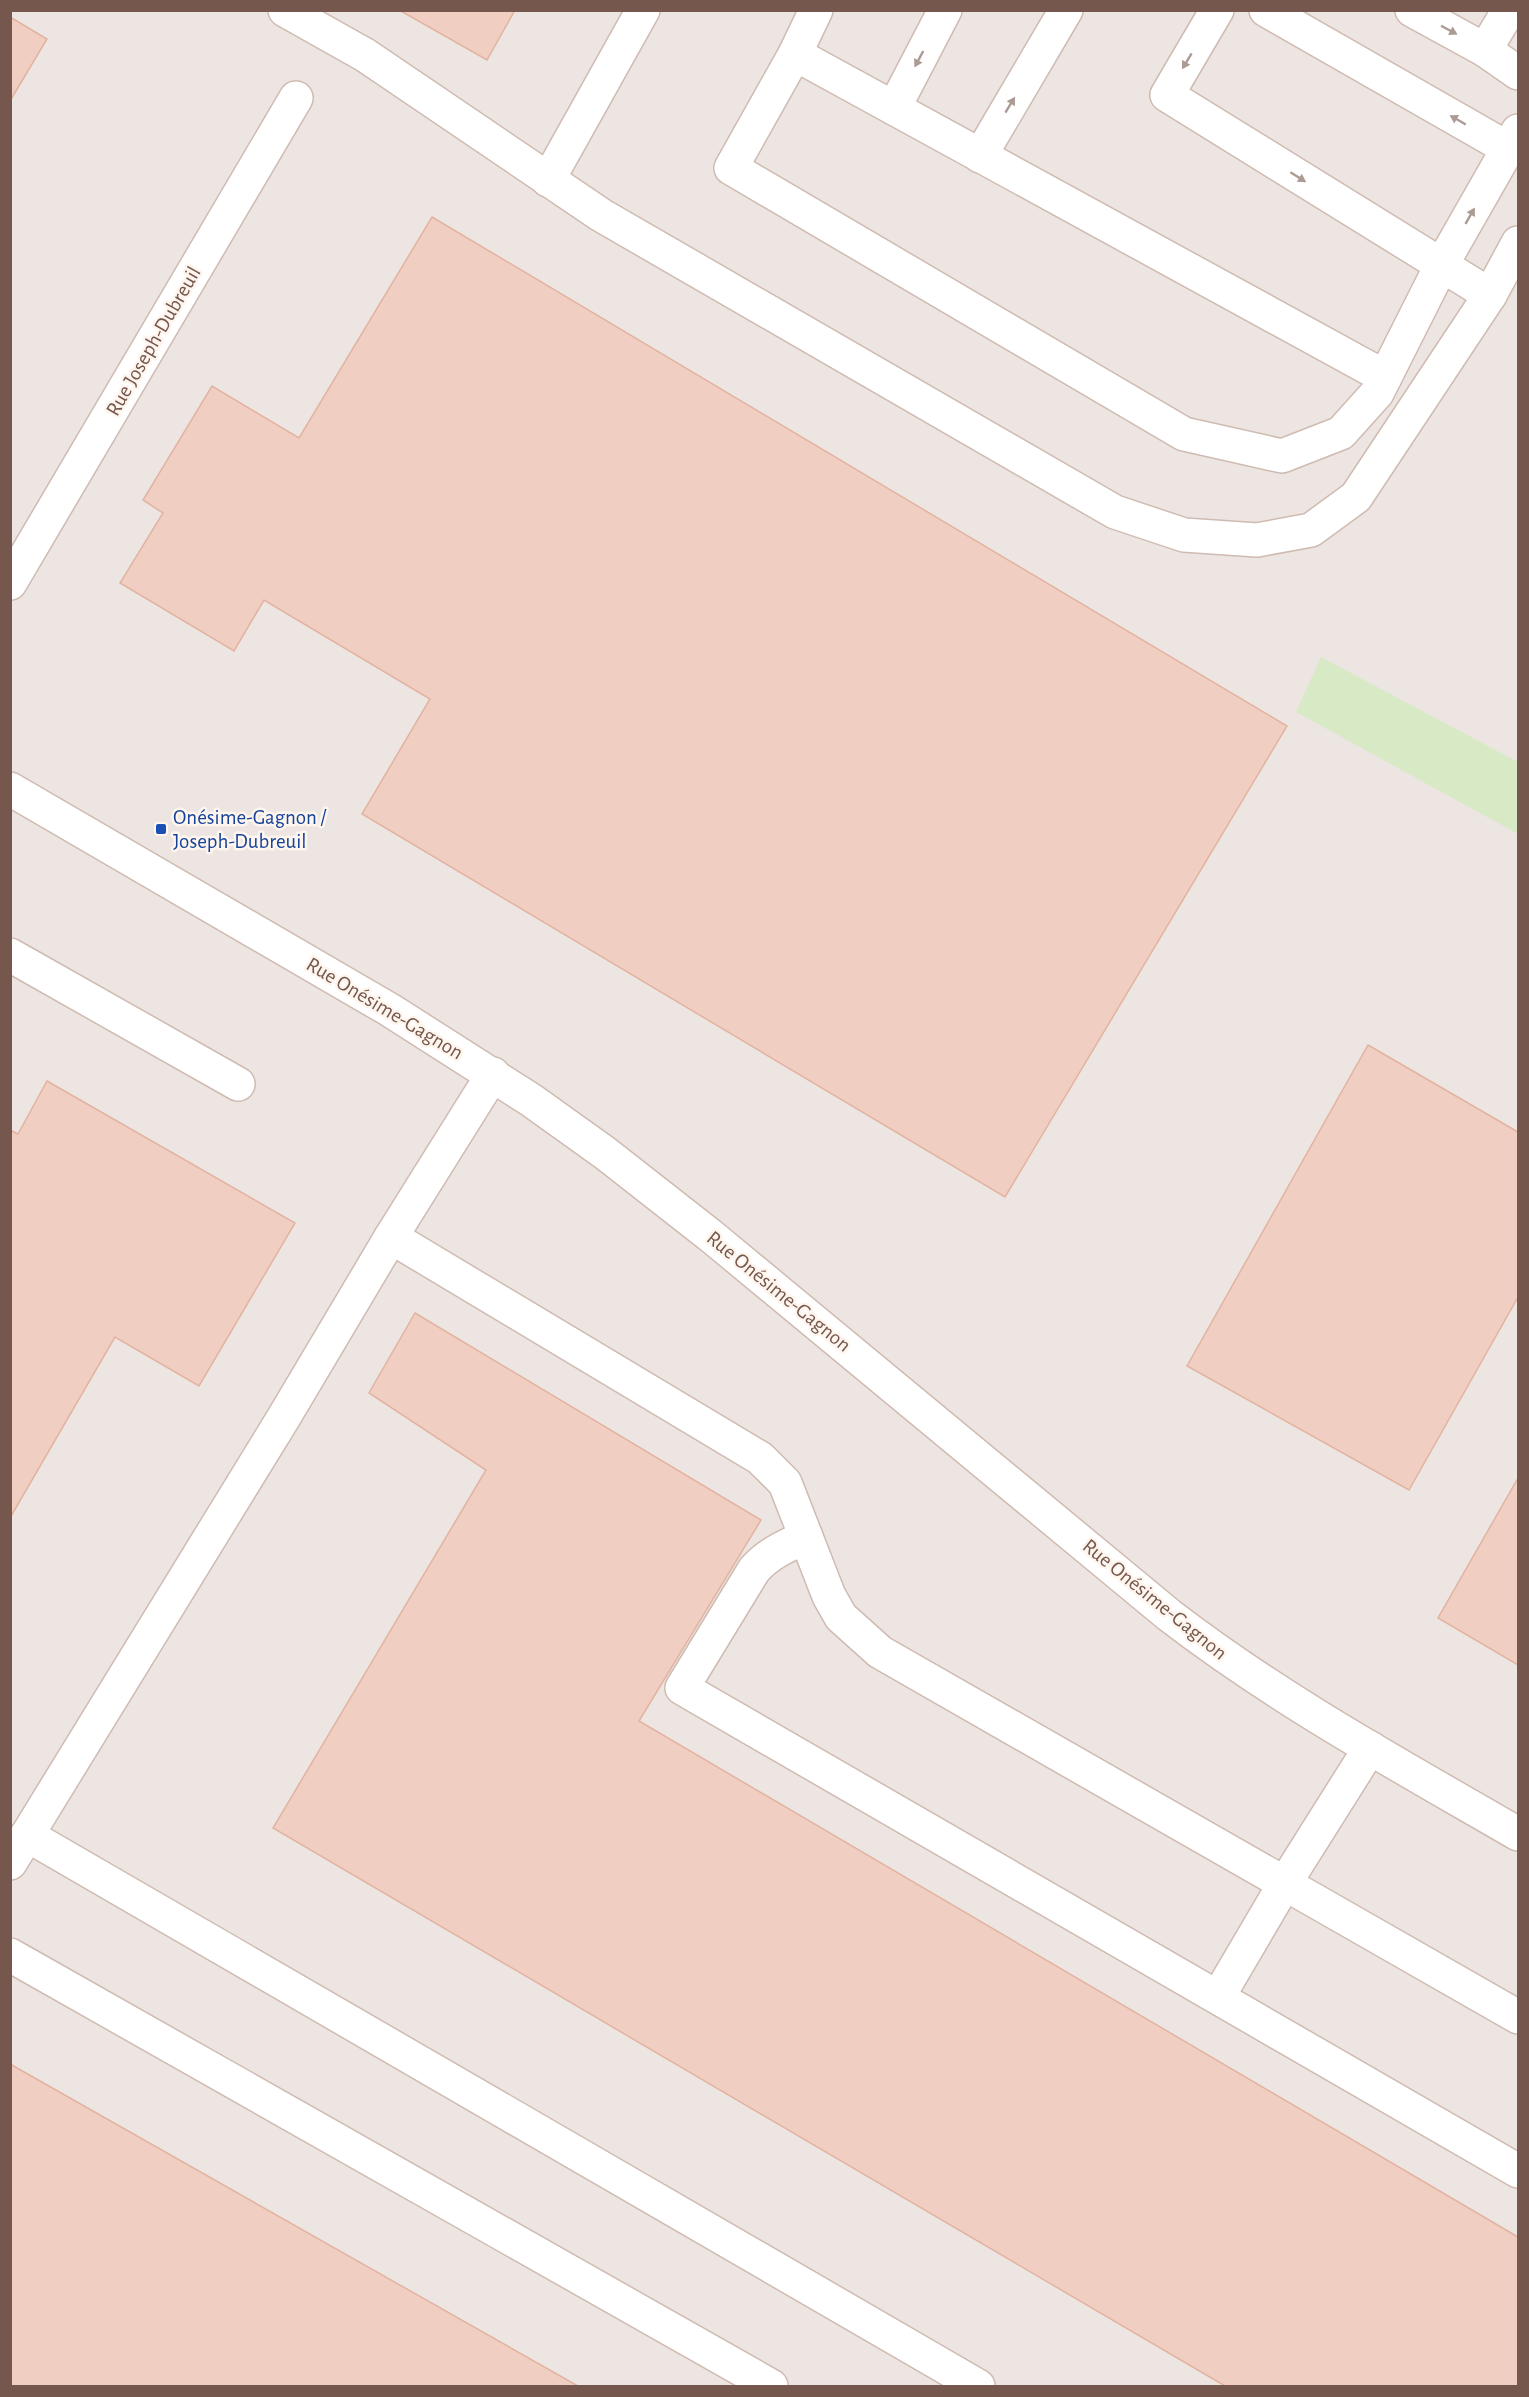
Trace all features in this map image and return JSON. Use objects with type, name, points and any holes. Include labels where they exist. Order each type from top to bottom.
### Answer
[{"type":"street","points":[[285,10],[364,55],[612,221],[1115,512],[1184,535],[1257,540],[1311,530],[1356,497],[1490,295],[1518,243]]},
{"type":"street","points":[[548,180],[644,10]]},
{"type":"street","points":[[816,10],[795,54],[731,168],[1184,434],[1282,456],[1341,433],[1377,393],[1440,266],[1514,140],[1266,10]]},
{"type":"street","points":[[894,108],[945,10]]},
{"type":"street","points":[[980,156],[1066,10]]},
{"type":"street","points":[[1217,10],[1167,95],[1490,295]]},
{"type":"street","points":[[1412,10],[1485,50],[1518,73]]},
{"type":"street","points":[[1485,50],[1509,10]]},
{"type":"street","points":[[795,54],[1384,377]]},
{"type":"street","name":"Rue Joseph-Dubreuil","points":[[10,583],[296,98]]},
{"type":"street","points":[[1341,433],[1374,470]]},
{"type":"street","name":"Rue Onésime-Gagnon","points":[[10,789],[390,1010],[493,1074],[605,1153],[711,1236],[1202,1640],[1283,1695],[1518,1834]]},
{"type":"street","points":[[10,955],[238,1084]]},
{"type":"street","points":[[10,1863],[284,1417],[391,1237],[493,1074]]},
{"type":"street","points":[[391,1237],[760,1458],[785,1483],[829,1596],[841,1617],[879,1652],[1518,2017]]},
{"type":"street","points":[[806,1537],[779,1549],[764,1559],[754,1570],[682,1688],[1518,2171]]},
{"type":"street","points":[[1218,1997],[1285,1883],[1370,1748]]},
{"type":"street","points":[[27,1835],[978,2386]]},
{"type":"street","points":[[10,1955],[771,2386]]},
{"type":"shaded area","points":[[11,11],[1518,11],[1518,2386],[11,2386]]},
{"type":"green space","points":[[1321,657],[1518,762],[1518,834],[1296,712]]},
{"type":"building","points":[[399,10],[515,10],[487,60]]},
{"type":"building","points":[[10,17],[47,39],[10,101]]},
{"type":"building","points":[[432,217],[1287,726],[1005,1197],[362,814],[430,699],[264,600],[234,651],[120,583],[163,513],[143,500],[212,386],[299,438]]},
{"type":"building","points":[[1368,1045],[1518,1132],[1518,1297],[1409,1490],[1187,1366]]},
{"type":"building","points":[[47,1081],[295,1223],[199,1386],[115,1337],[10,1518],[10,1130],[18,1134]]},
{"type":"building","points":[[415,1313],[761,1520],[639,1721],[1518,2237],[1518,2386],[1225,2386],[273,1828],[486,1470],[369,1393]]},
{"type":"building","points":[[1518,1478],[1518,1665],[1438,1618]]},
{"type":"building","points":[[10,2064],[578,2386],[10,2386]]},
{"type":"place","name":"Onésime-Gagnon / Joseph-Dubreuil","points":[[161,829]]}]
